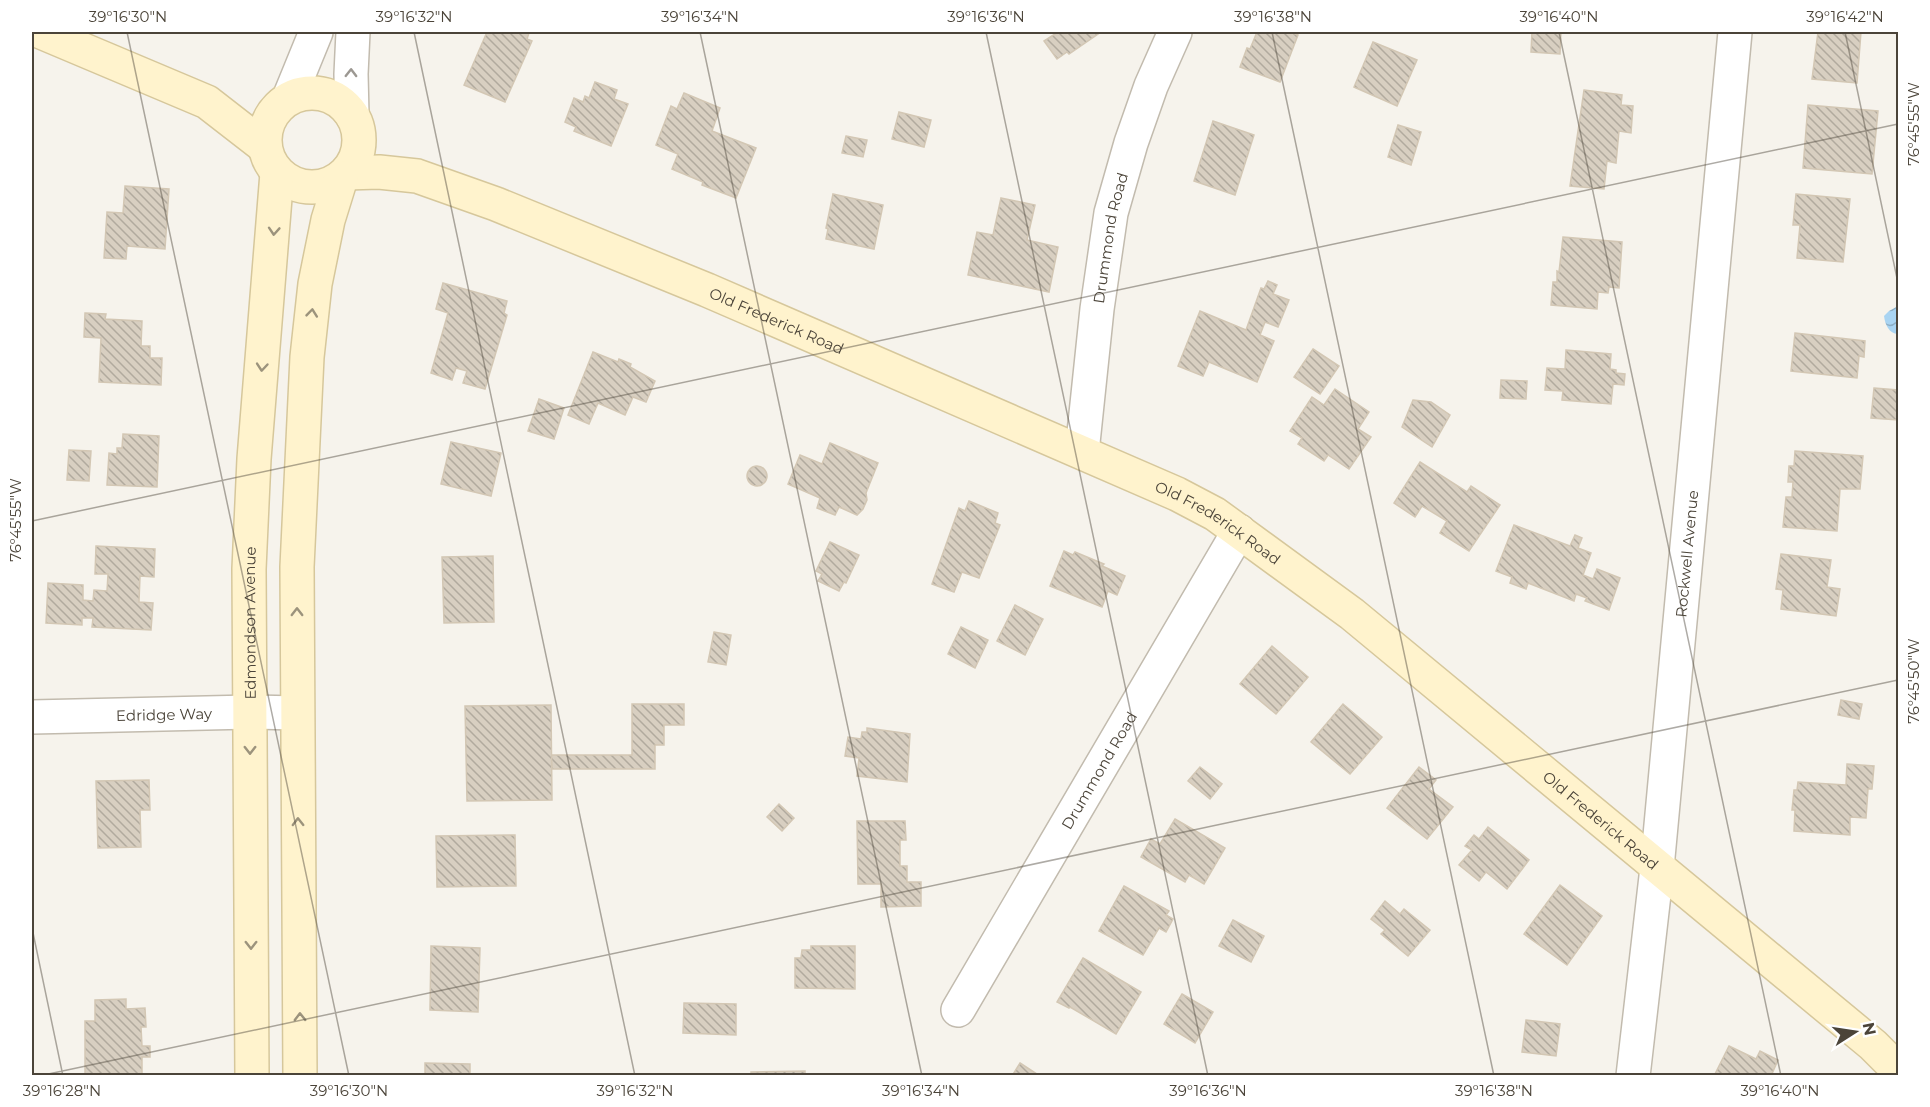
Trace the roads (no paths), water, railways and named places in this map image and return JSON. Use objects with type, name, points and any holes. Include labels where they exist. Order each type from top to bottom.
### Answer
[{"type":"street","points":[[41,32],[207,102],[271,160],[291,183],[308,188],[325,186],[343,175]]},
{"type":"street","points":[[271,160],[265,130],[272,115],[286,100],[316,32]]},
{"type":"street","points":[[300,1076],[297,567],[307,357],[315,284],[328,220],[343,175],[355,159],[359,144],[354,121],[351,74],[353,32]]},
{"type":"street","name":"Drummond Road","points":[[1082,452],[1097,309],[1112,213],[1131,143],[1151,86],[1175,32]]},
{"type":"street","name":"Rockwell Avenue","points":[[1633,1076],[1657,868],[1735,32]]},
{"type":"street","points":[[207,102],[245,104],[286,100],[306,93],[323,94],[340,102],[354,121]]},
{"type":"street","name":"Old Frederick Road","points":[[354,121],[386,154],[417,176]]},
{"type":"street","name":"Edmondson Avenue","points":[[252,1076],[249,569],[271,160]]},
{"type":"street","name":"Old Frederick Road","points":[[343,175],[379,172],[417,176],[496,204],[707,290],[1178,494],[1215,514],[1352,614],[1873,1045],[1899,1070]]},
{"type":"street","name":"Drummond Road","points":[[958,1010],[1239,531]]},
{"type":"street","name":"Edridge Way","points":[[32,717],[297,713]]},
{"type":"water","points":[[1898,306],[1898,334],[1888,328],[1884,316]]}]
